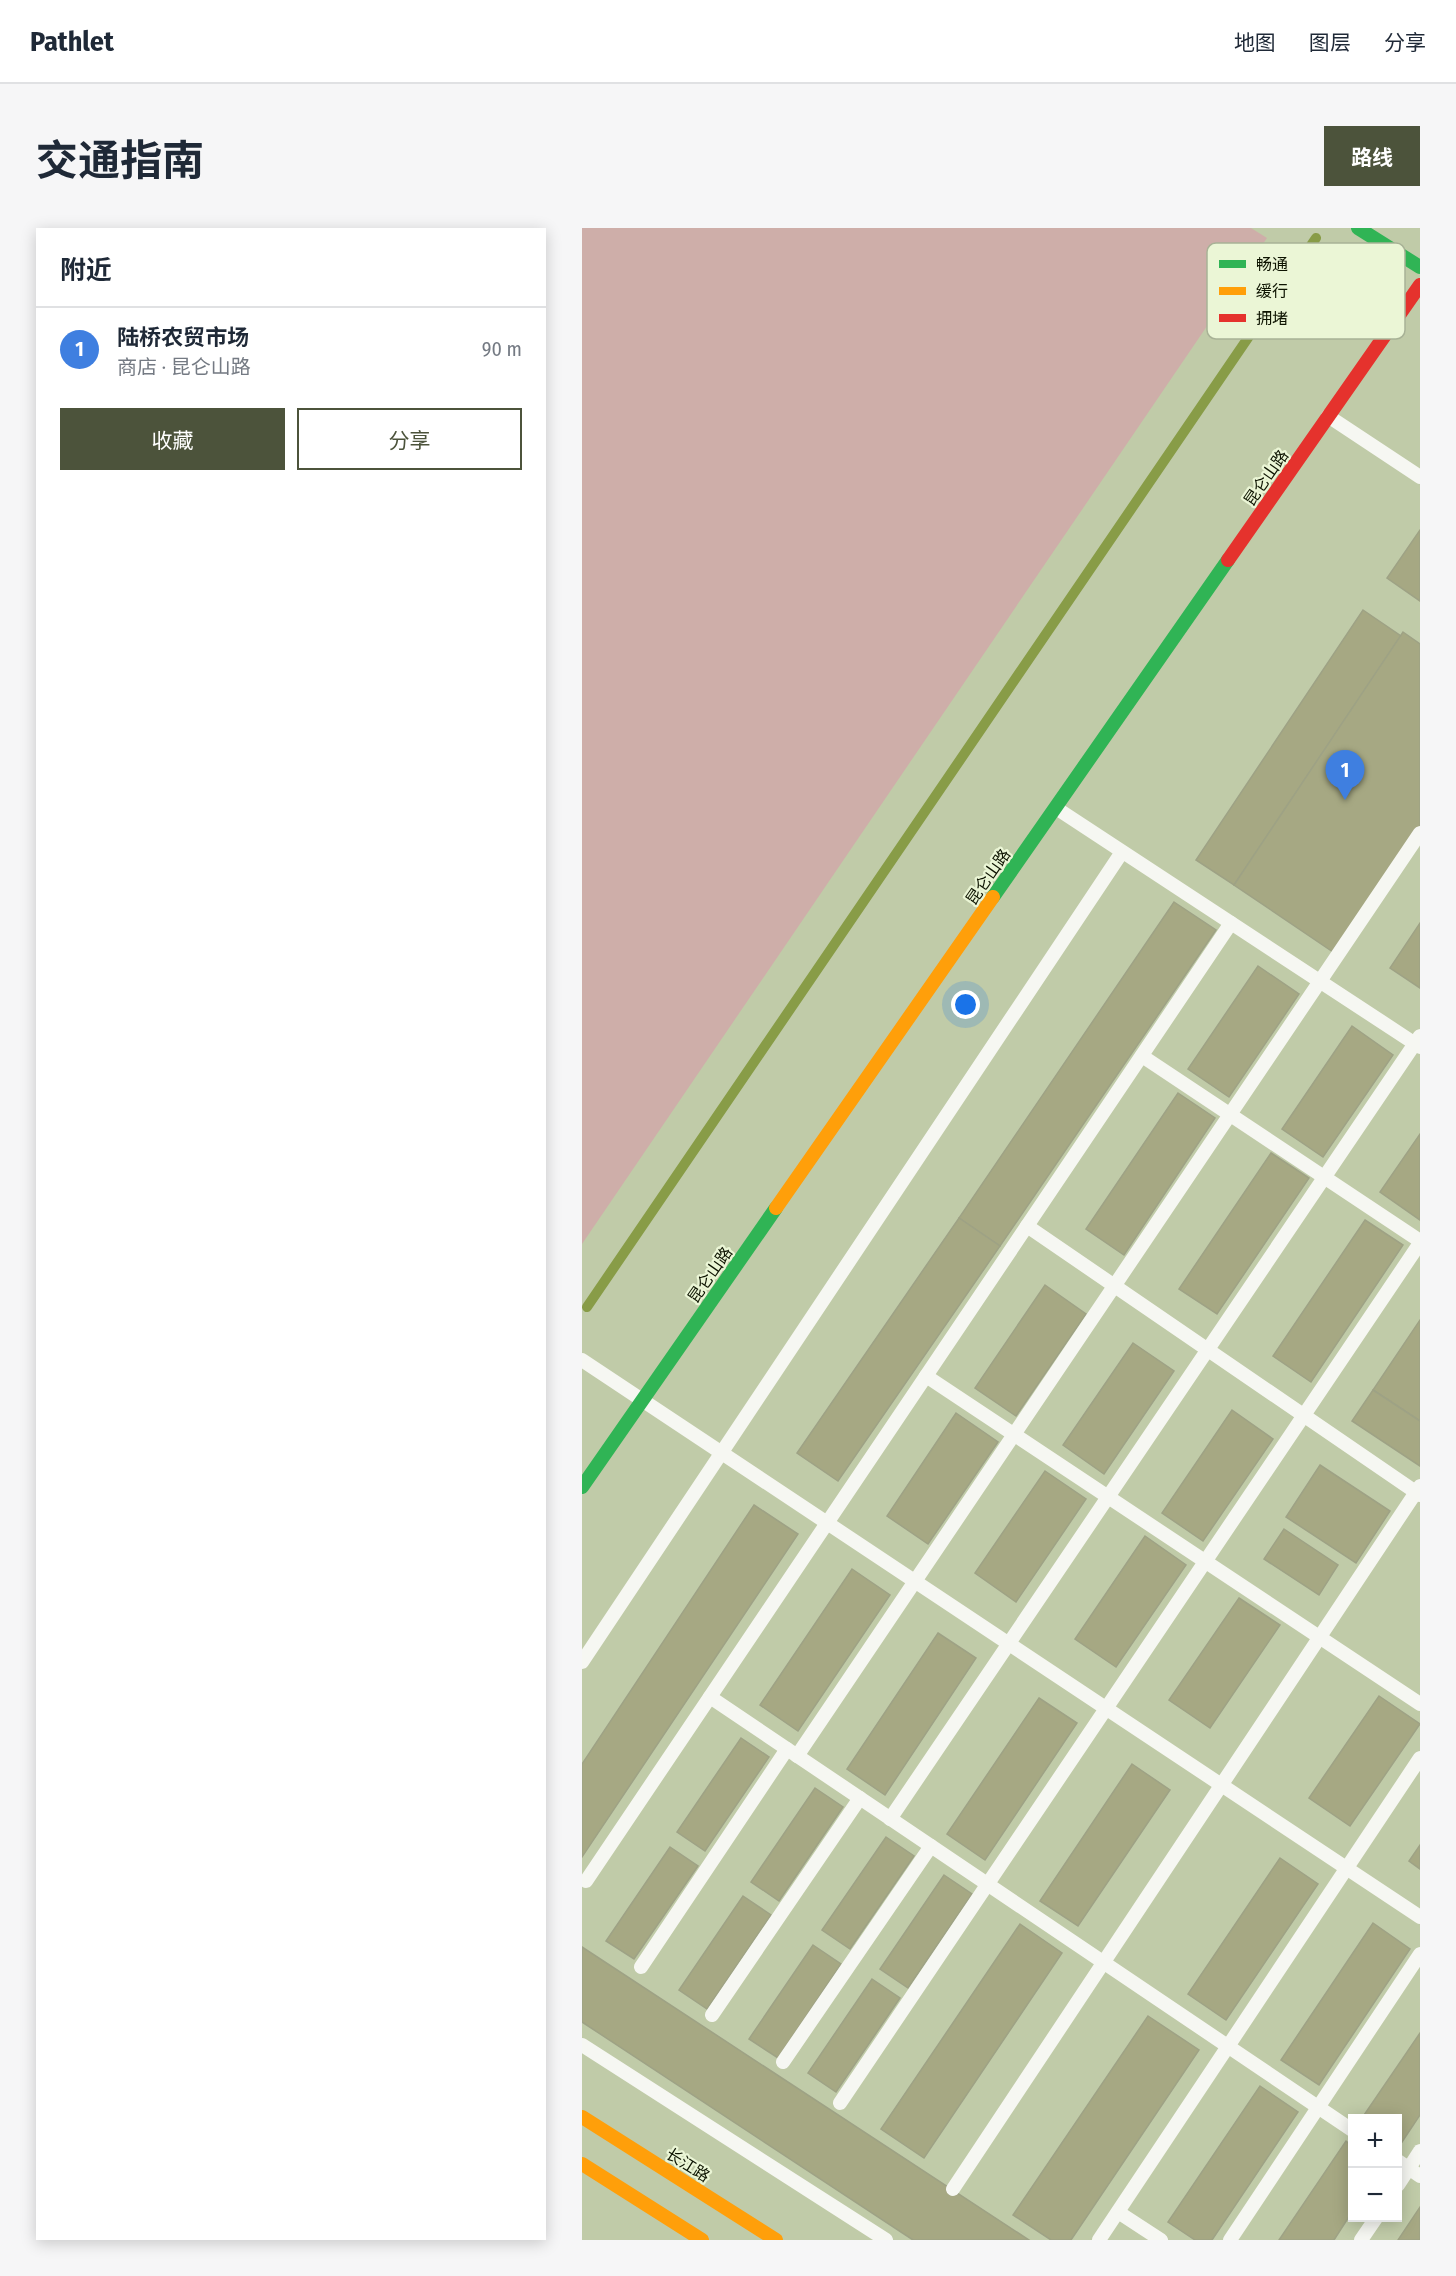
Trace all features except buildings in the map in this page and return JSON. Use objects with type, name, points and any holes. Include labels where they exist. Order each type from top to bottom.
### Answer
[{"type":"street","points":[[1358,228],[1382,243]]},
{"type":"street","points":[[1405,258],[1420,267]]},
{"type":"street","name":"昆仑山路","points":[[1405,307],[1420,285]]},
{"type":"street","name":"昆仑山路","points":[[582,1487],[1382,339]]},
{"type":"street","name":"长江路","points":[[582,2117],[776,2240]]},
{"type":"street","points":[[582,2164],[702,2240]]},
{"type":"lane","points":[[1329,416],[1420,477]]},
{"type":"lane","points":[[890,1819],[1324,1177],[1418,1042],[1320,981],[1056,808]]},
{"type":"lane","points":[[641,1967],[915,1581],[1420,833]]},
{"type":"lane","points":[[582,1662],[1122,852]]},
{"type":"lane","points":[[586,1881],[1231,923]]},
{"type":"lane","points":[[840,2103],[1420,1242],[1142,1056]]},
{"type":"lane","points":[[953,2189],[1319,1637],[1419,1491],[1027,1226]]},
{"type":"lane","points":[[582,1360],[1420,1917]]},
{"type":"lane","points":[[926,1376],[1420,1704]]},
{"type":"lane","points":[[710,1697],[1348,2127]]},
{"type":"lane","points":[[1099,2240],[1420,1758]]},
{"type":"lane","points":[[712,2015],[860,1798]]},
{"type":"lane","points":[[783,2062],[931,1846]]},
{"type":"lane","points":[[1230,2240],[1420,1954]]},
{"type":"lane","points":[[582,2045],[886,2240]]},
{"type":"lane","points":[[1409,2168],[1420,2151]]},
{"type":"lane","points":[[1118,2211],[1161,2240]]},
{"type":"lane","points":[[1361,2240],[1373,2222]]},
{"type":"shaded area","points":[[582,228],[1251,228],[1267,238],[1264,243],[1207,243],[1207,326],[582,1244]]},
{"type":"waterway","points":[[1313,243],[1316,238]]},
{"type":"waterway","points":[[587,1307],[1247,339]]},
{"type":"traffic: fast","points":[[1358,228],[1382,243]]},
{"type":"traffic: fast","points":[[1405,258],[1420,267]]},
{"type":"traffic: fast","points":[[993,897],[1228,560]]},
{"type":"traffic: fast","points":[[582,1487],[776,1208]]},
{"type":"traffic: slow","points":[[776,1208],[993,897]]},
{"type":"traffic: slow","points":[[582,2117],[776,2240]]},
{"type":"traffic: slow","points":[[582,2164],[702,2240]]},
{"type":"traffic: jam","points":[[1405,306],[1420,285]]},
{"type":"traffic: jam","points":[[1228,560],[1382,339]]},
{"type":"place","name":"陆桥农贸市场","points":[[1345,800]]}]
